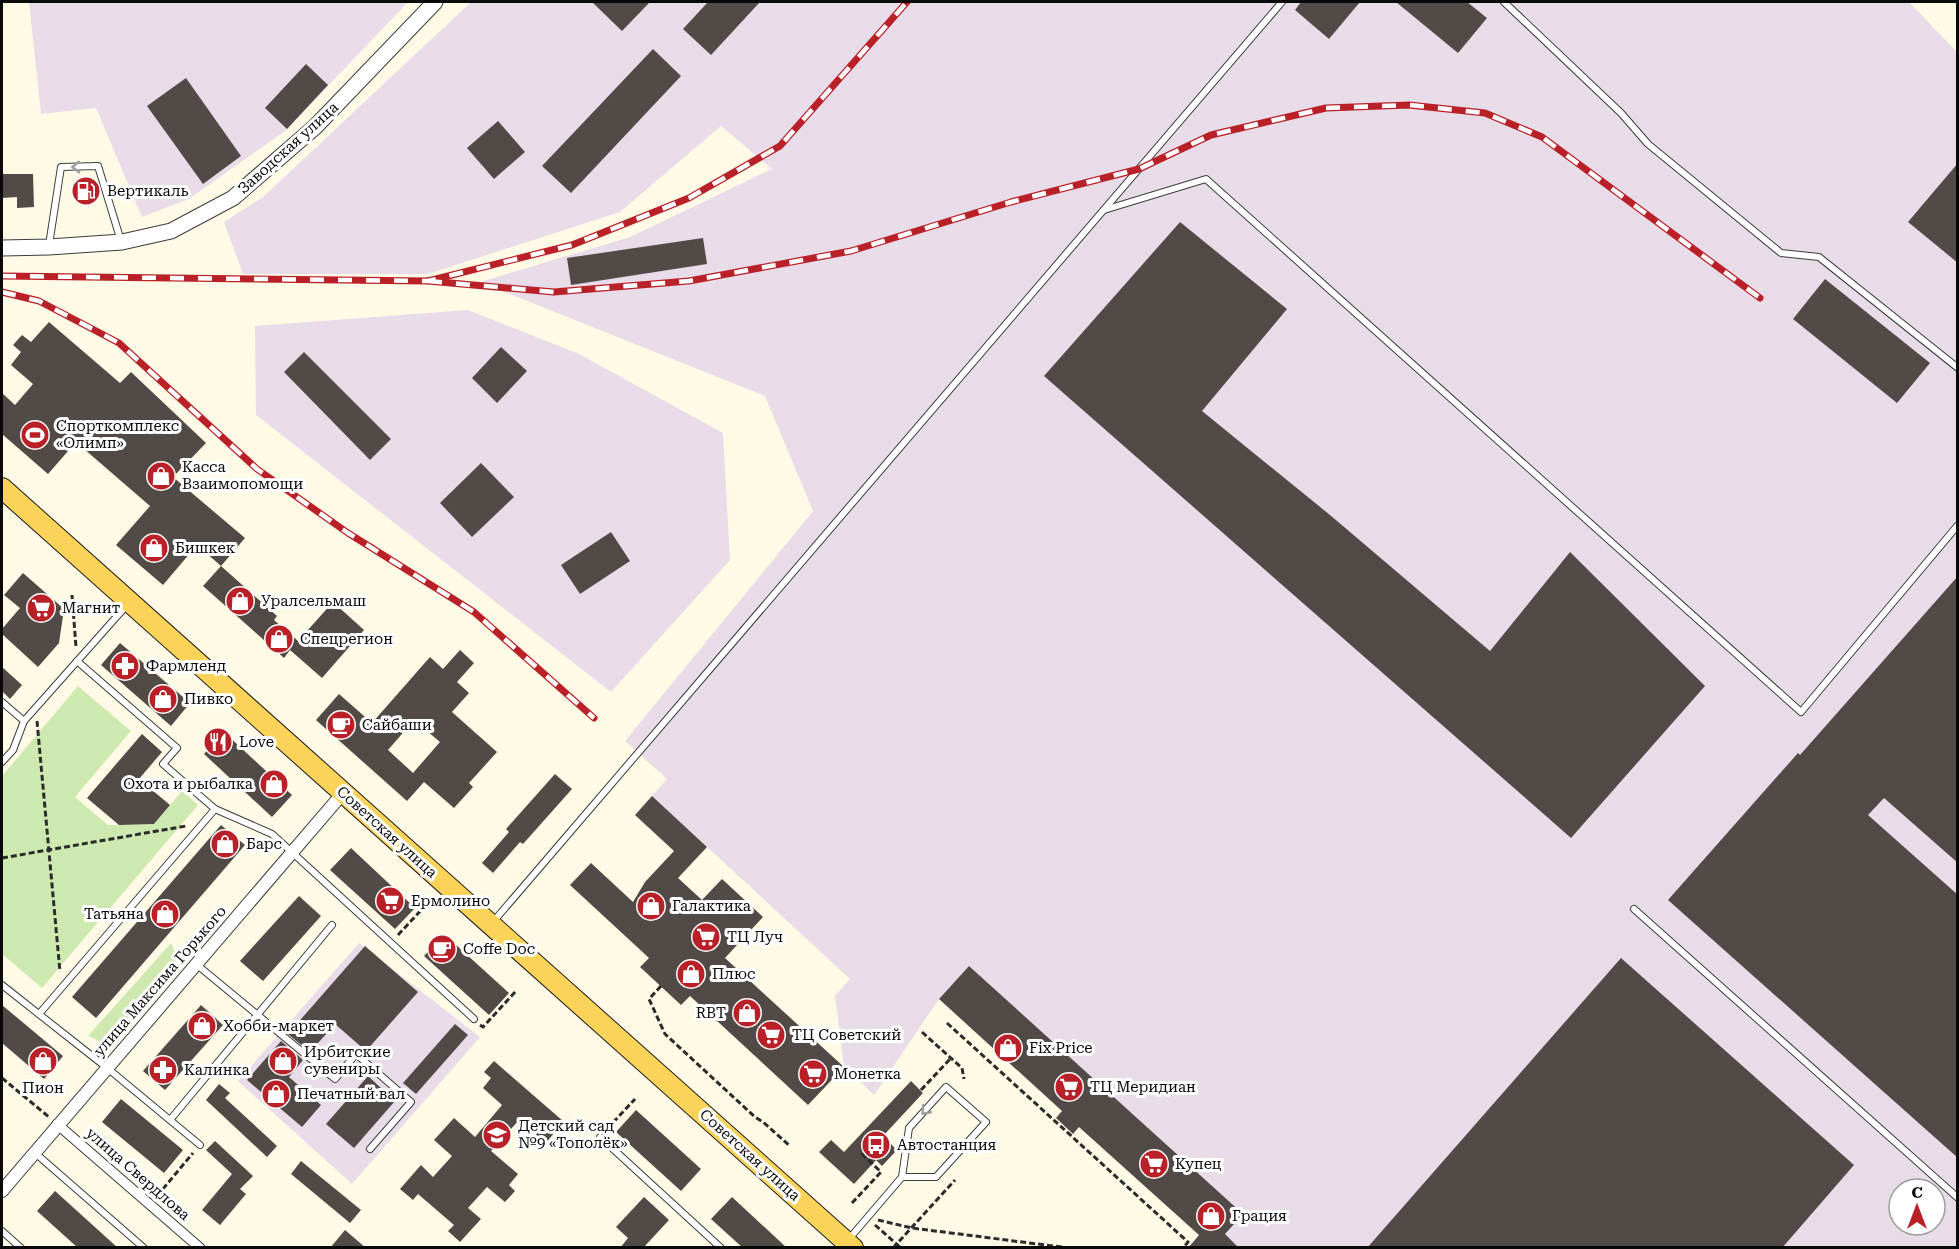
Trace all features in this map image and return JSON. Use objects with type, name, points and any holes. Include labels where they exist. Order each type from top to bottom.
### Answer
[{"type":"main road","name":"Советская улица","points":[[2,488],[491,924],[847,1246]]},
{"type":"street","name":"Заводская улица","points":[[2,248],[49,248],[122,242],[171,231],[233,198],[315,127],[435,2]]},
{"type":"street","name":"улица Максима Горького","points":[[2,1191],[57,1124],[343,793]]},
{"type":"street","name":"улица Свердлова","points":[[57,1124],[200,1248]]},
{"type":"lane","points":[[491,924],[1282,2]]},
{"type":"lane","points":[[1504,2],[1621,113],[1648,144],[1781,253],[1819,257],[1958,368]]},
{"type":"lane","points":[[49,248],[61,167],[98,166],[122,242]]},
{"type":"lane","points":[[1104,210],[1206,179],[1801,712],[1958,525]]},
{"type":"lane","points":[[2,762],[13,750],[24,721],[129,602]]},
{"type":"lane","points":[[77,661],[177,748],[163,764],[215,809],[272,834],[474,1019]]},
{"type":"lane","points":[[2,702],[24,721]]},
{"type":"lane","points":[[39,1014],[215,809]]},
{"type":"lane","points":[[1634,909],[1958,1198]]},
{"type":"lane","points":[[170,1120],[332,925]]},
{"type":"lane","points":[[196,963],[335,1079],[356,1054],[411,1102],[370,1149]]},
{"type":"lane","points":[[2,985],[200,1145]]},
{"type":"lane","points":[[847,1246],[867,1217],[902,1177],[909,1128],[946,1087],[986,1122],[936,1177],[902,1177]]},
{"type":"lane","points":[[600,1137],[721,1248]]},
{"type":"lane","points":[[34,1152],[144,1248]]},
{"type":"lane","points":[[2,1231],[21,1248]]},
{"type":"path","points":[[72,595],[77,661]]},
{"type":"path","points":[[36,708],[62,988]]},
{"type":"path","points":[[2,858],[203,823]]},
{"type":"path","points":[[390,943],[424,907]]},
{"type":"path","points":[[661,986],[648,999],[665,1034],[790,1146]]},
{"type":"path","points":[[474,1019],[483,1027],[516,991]]},
{"type":"path","points":[[947,1023],[1188,1242],[1183,1248]]},
{"type":"path","points":[[922,1032],[962,1068],[964,1079]]},
{"type":"path","points":[[921,1090],[951,1058]]},
{"type":"path","points":[[2,1078],[57,1124]]},
{"type":"path","points":[[600,1137],[635,1099]]},
{"type":"path","points":[[150,1205],[200,1145]]},
{"type":"path","points":[[852,1203],[881,1172],[862,1154],[865,1150]]},
{"type":"path","points":[[895,1246],[955,1180]]},
{"type":"path","points":[[867,1217],[912,1227],[1069,1248]]},
{"type":"path","points":[[867,1217],[895,1246],[901,1248]]},
{"type":"shaded area","points":[[29,2],[408,2],[285,131],[189,199],[142,217],[96,108],[41,114]]},
{"type":"shaded area","points":[[471,2],[1909,2],[1958,53],[1957,1247],[1213,1247],[1242,1214],[969,966],[939,999],[874,1095],[844,1067],[835,996],[850,979],[652,796],[667,779],[625,741],[813,511],[765,396],[480,282],[630,237],[772,169],[721,126],[620,212],[428,274],[243,274],[224,222],[263,197]]},
{"type":"shaded area","points":[[468,310],[579,354],[723,433],[730,560],[611,692],[256,415],[255,326]]},
{"type":"shaded area","points":[[359,943],[480,1037],[352,1184],[238,1081]]},
{"type":"green space","points":[[78,686],[131,731],[75,797],[108,825],[154,824],[182,791],[198,805],[42,988],[2,954],[2,776]]},
{"type":"green space","points":[[171,943],[178,958],[106,1044],[88,1036]]},
{"type":"building","points":[[592,2],[650,2],[622,31]]},
{"type":"building","points":[[708,2],[760,2],[711,55],[683,29]]},
{"type":"building","points":[[1301,2],[1360,2],[1329,39],[1295,10]]},
{"type":"building","points":[[1396,2],[1467,2],[1487,18],[1458,53]]},
{"type":"building","points":[[653,49],[681,76],[571,193],[542,166]]},
{"type":"building","points":[[306,64],[328,85],[287,129],[265,108]]},
{"type":"building","points":[[186,78],[241,156],[203,184],[147,106]]},
{"type":"building","points":[[498,121],[525,152],[494,179],[467,148]]},
{"type":"building","points":[[1958,163],[1958,263],[1908,222]]},
{"type":"building","points":[[2,174],[33,174],[34,207],[17,208],[17,197],[2,198]]},
{"type":"building","points":[[1180,222],[1287,309],[1202,411],[1330,515],[1490,651],[1570,552],[1705,686],[1571,838],[1044,376]]},
{"type":"building","points":[[703,238],[707,264],[571,285],[567,258]]},
{"type":"building","points":[[1825,279],[1930,363],[1897,403],[1793,319]]},
{"type":"building","points":[[49,322],[120,383],[131,372],[206,443],[173,477],[245,538],[221,566],[197,545],[163,585],[116,545],[150,506],[76,442],[48,474],[2,434],[2,393],[15,405],[33,384],[11,365],[21,352],[13,345],[22,335],[31,342]]},
{"type":"building","points":[[501,347],[527,371],[497,403],[472,378]]},
{"type":"building","points":[[304,352],[391,439],[370,460],[284,372]]},
{"type":"building","points":[[481,463],[514,497],[472,537],[440,503]]},
{"type":"building","points":[[611,532],[630,561],[580,594],[561,565]]},
{"type":"building","points":[[221,566],[277,616],[274,620],[298,641],[333,602],[364,630],[322,678],[290,650],[284,658],[203,586]]},
{"type":"building","points":[[23,573],[64,609],[59,643],[38,667],[2,634],[2,629],[20,608],[4,595]]},
{"type":"building","points":[[1958,576],[1958,863],[1884,798],[1868,815],[1958,895],[1958,1158],[1668,900]]},
{"type":"building","points":[[120,643],[190,703],[171,726],[101,665]]},
{"type":"building","points":[[460,650],[474,663],[457,682],[469,693],[452,712],[497,752],[469,783],[473,787],[454,808],[424,782],[407,801],[316,720],[339,694],[372,723],[430,657],[443,669]],"holes":[[[414,720],[440,742],[413,773],[388,750]]]},
{"type":"building","points":[[2,667],[22,685],[10,699],[2,691]]},
{"type":"building","points":[[224,732],[292,795],[272,817],[204,754]]},
{"type":"building","points":[[142,734],[162,752],[139,779],[170,805],[154,824],[119,825],[87,798]]},
{"type":"building","points":[[555,774],[572,789],[523,844],[520,842],[493,873],[482,863],[509,832],[506,829]]},
{"type":"building","points":[[652,796],[707,847],[678,878],[702,900],[722,879],[763,917],[725,958],[844,1067],[808,1105],[690,996],[681,1005],[640,967],[649,958],[570,885],[591,863],[633,902],[645,882],[674,851],[635,815]]},
{"type":"building","points":[[221,825],[245,845],[96,1018],[72,997]]},
{"type":"building","points":[[351,848],[415,908],[395,929],[330,870]]},
{"type":"building","points":[[299,896],[321,916],[263,981],[240,961]]},
{"type":"building","points":[[444,934],[509,993],[489,1015],[424,956]]},
{"type":"building","points":[[365,946],[418,992],[366,1051],[335,1024],[310,1052],[288,1034]]},
{"type":"building","points":[[1621,958],[1854,1165],[1782,1248],[1367,1248]]},
{"type":"building","points":[[969,966],[1243,1214],[1225,1234],[1239,1248],[1188,1248],[1199,1235],[1079,1127],[1073,1134],[1056,1118],[1062,1111],[939,999]]},
{"type":"building","points":[[2,1005],[63,1056],[44,1079],[2,1043]]},
{"type":"building","points":[[201,1005],[223,1025],[165,1090],[143,1071]]},
{"type":"building","points":[[455,1024],[468,1035],[416,1094],[403,1083]]},
{"type":"building","points":[[281,1041],[303,1060],[289,1077],[321,1105],[302,1127],[247,1080]]},
{"type":"building","points":[[494,1061],[571,1128],[561,1139],[554,1133],[546,1143],[519,1120],[491,1151],[518,1174],[509,1185],[515,1191],[505,1202],[487,1187],[468,1208],[481,1219],[460,1242],[448,1231],[454,1225],[418,1194],[413,1200],[400,1189],[421,1165],[433,1177],[452,1156],[434,1140],[454,1118],[475,1137],[502,1105],[483,1088],[491,1078],[484,1072]]},
{"type":"building","points":[[368,1076],[395,1101],[354,1148],[326,1124]]},
{"type":"building","points":[[911,1081],[923,1093],[883,1136],[897,1150],[882,1166],[876,1160],[854,1184],[819,1152],[831,1140],[844,1152]]},
{"type":"building","points":[[219,1084],[230,1093],[225,1098],[277,1146],[267,1157],[206,1100]]},
{"type":"building","points":[[121,1099],[183,1150],[164,1173],[102,1122]]},
{"type":"building","points":[[636,1110],[701,1169],[681,1191],[616,1132]]},
{"type":"building","points":[[215,1141],[253,1176],[240,1189],[246,1194],[220,1225],[202,1210],[232,1174],[206,1150]]},
{"type":"building","points":[[301,1161],[361,1210],[350,1223],[291,1174]]},
{"type":"building","points":[[55,1191],[118,1248],[78,1248],[37,1211]]},
{"type":"building","points":[[644,1197],[669,1220],[643,1248],[620,1248],[628,1238],[616,1227]]},
{"type":"building","points":[[732,1197],[787,1248],[743,1248],[711,1219]]},
{"type":"building","points":[[345,1230],[366,1248],[330,1248]]},
{"type":"railway","points":[[2,276],[428,281],[572,245],[689,198],[780,146],[907,2]]},
{"type":"railway","points":[[428,281],[554,292],[689,281],[851,251],[1011,202],[1139,169],[1211,135],[1326,108],[1409,105],[1485,113],[1542,137],[1760,298]]},
{"type":"railway","points":[[2,292],[39,301],[119,343],[257,469],[348,533],[474,612],[594,718]]},
{"type":"place","name":"Вертикаль","points":[[86,191]]},
{"type":"place","name":"Спорткомплекс «Олимп»","points":[[35,435]]},
{"type":"place","name":"Касса Взаимопомощи","points":[[161,476]]},
{"type":"place","name":"Бишкек","points":[[154,548]]},
{"type":"place","name":"Уралсельмаш","points":[[240,601]]},
{"type":"place","name":"Магнит","points":[[41,608]]},
{"type":"place","name":"Спецрегион","points":[[279,639]]},
{"type":"place","name":"Фармленд","points":[[125,666]]},
{"type":"place","name":"Пивко","points":[[163,699]]},
{"type":"place","name":"Сайбаши","points":[[341,725]]},
{"type":"place","name":"Love","points":[[218,742]]},
{"type":"place","name":"Охота и рыбалка","points":[[274,784]]},
{"type":"place","name":"Барс","points":[[225,844]]},
{"type":"place","name":"Ермолино","points":[[390,901]]},
{"type":"place","name":"Галактика","points":[[651,906]]},
{"type":"place","name":"Татьяна","points":[[165,914]]},
{"type":"place","name":"ТЦ Луч","points":[[706,937]]},
{"type":"place","name":"Coffe Doc","points":[[442,949]]},
{"type":"place","name":"Плюс","points":[[691,974]]},
{"type":"place","name":"RBT","points":[[747,1013]]},
{"type":"place","name":"Хобби-маркет","points":[[202,1026]]},
{"type":"place","name":"ТЦ Советский","points":[[771,1035]]},
{"type":"place","name":"Fix Price","points":[[1008,1048]]},
{"type":"place","name":"Пион","points":[[43,1061]]},
{"type":"place","name":"Ирбитские сувениры","points":[[283,1061]]},
{"type":"place","name":"Калинка","points":[[163,1070]]},
{"type":"place","name":"Монетка","points":[[813,1074]]},
{"type":"place","name":"ТЦ Меридиан","points":[[1069,1087]]},
{"type":"place","name":"Печатный вал","points":[[276,1094]]},
{"type":"place","name":"Детский сад №9 «Тополёк»","points":[[497,1135]]},
{"type":"place","name":"Автостанция","points":[[876,1145]]},
{"type":"place","name":"Купец","points":[[1154,1164]]},
{"type":"place","name":"Грация","points":[[1211,1216]]}]
